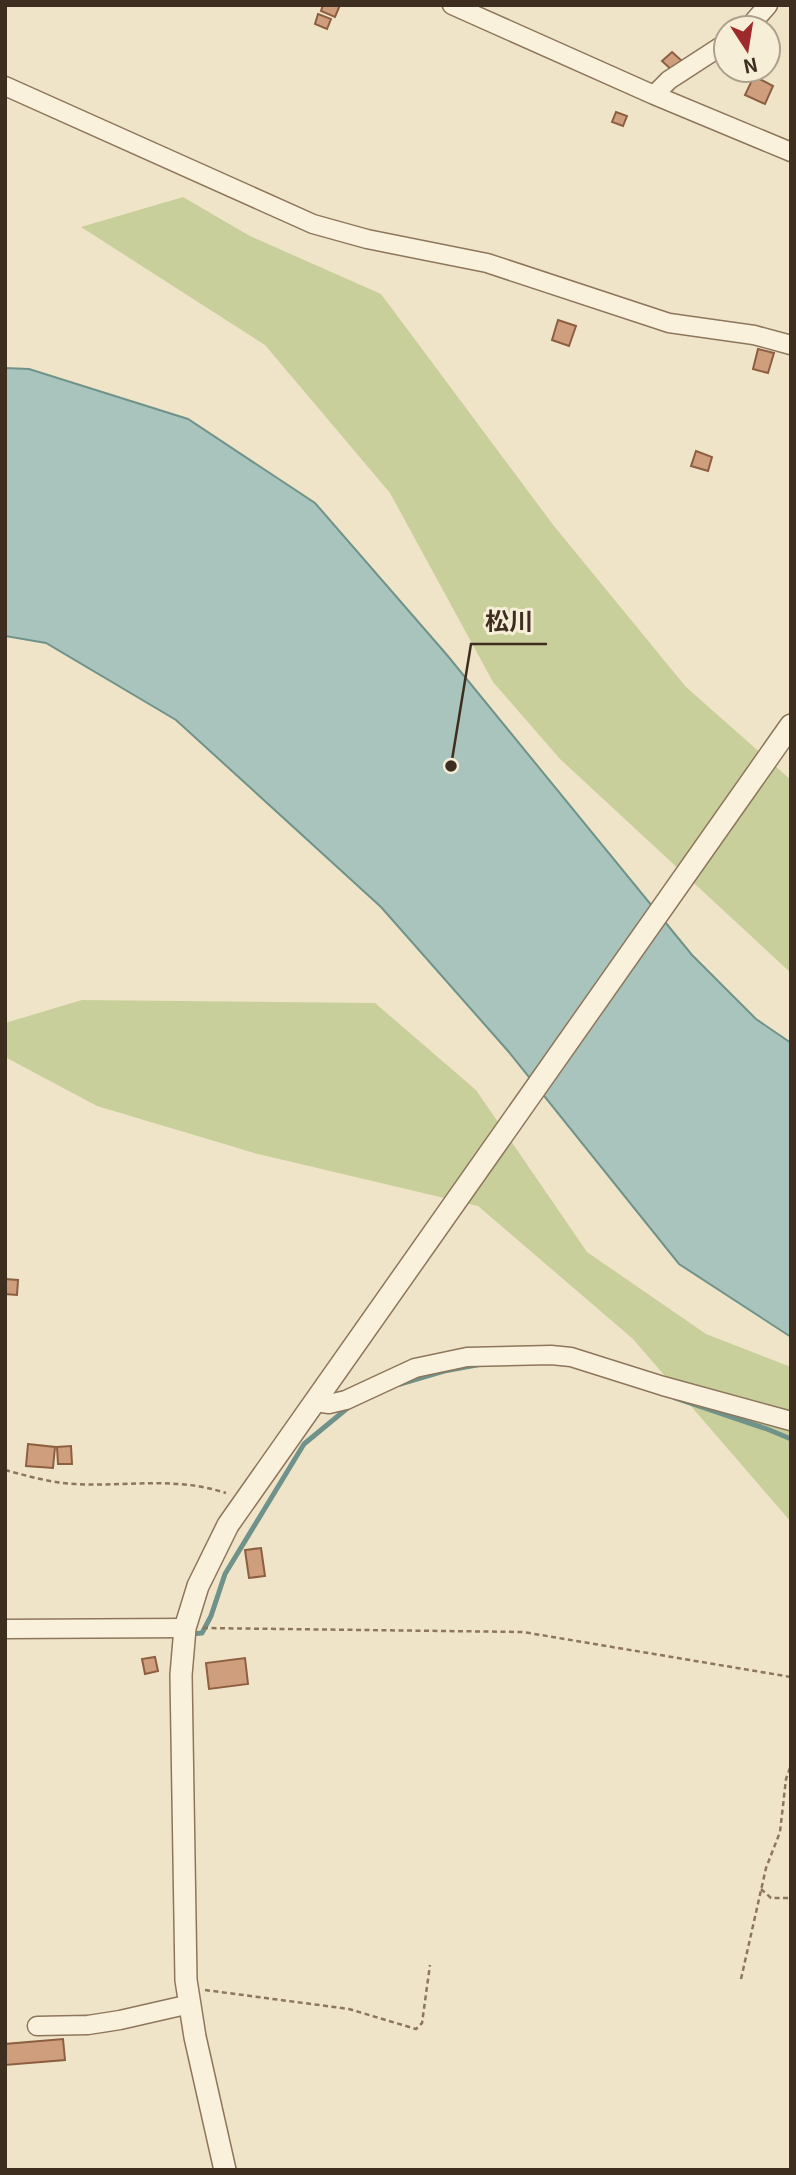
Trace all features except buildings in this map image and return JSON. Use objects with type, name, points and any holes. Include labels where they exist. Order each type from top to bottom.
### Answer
[{"type":"street","points":[[452,5],[654,95],[791,152]]},
{"type":"street","points":[[654,95],[669,80],[712,52]]},
{"type":"street","points":[[5,86],[313,224],[367,239],[487,263],[676,325],[741,333],[791,345]]},
{"type":"street","points":[[225,2170],[195,2037],[189,1997],[180,1675],[185,1628],[198,1586],[228,1525],[790,727]]},
{"type":"street","points":[[314,1402],[329,1404],[415,1368],[467,1357],[551,1355],[571,1357],[663,1386],[791,1421]]},
{"type":"street","points":[[5,1629],[185,1628]]},
{"type":"street","points":[[37,2026],[109,2022],[189,1997]]},
{"type":"path","points":[[5,1470],[72,1484],[185,1483],[208,1487],[245,1501]]},
{"type":"path","points":[[185,1628],[523,1632],[791,1677]]},
{"type":"path","points":[[740,1979],[761,1889],[780,1832],[786,1779],[791,1765]]},
{"type":"path","points":[[761,1889],[771,1898],[791,1898]]},
{"type":"path","points":[[189,1997],[349,2008],[416,2029],[422,2023],[430,1965]]},
{"type":"green space","points":[[183,197],[250,236],[381,294],[554,526],[686,687],[791,780],[791,973],[560,759],[493,682],[390,493],[265,345],[81,227]]},
{"type":"green space","points":[[82,1000],[375,1003],[476,1090],[587,1252],[706,1334],[791,1367],[791,1522],[633,1339],[478,1206],[258,1154],[97,1106],[5,1057],[5,1023]]},
{"type":"water","points":[[5,368],[29,369],[188,419],[315,503],[447,655],[692,955],[756,1019],[791,1043],[791,1337],[679,1264],[508,1051],[381,907],[176,720],[46,643],[5,636]]},
{"type":"waterway","points":[[400,1384],[444,1371],[482,1364]]},
{"type":"waterway","points":[[675,1398],[791,1439]]},
{"type":"waterway","points":[[190,1634],[202,1633],[211,1616],[225,1574],[304,1444],[350,1406]]},
{"type":"place","name":"松川","points":[[451,766]]}]
